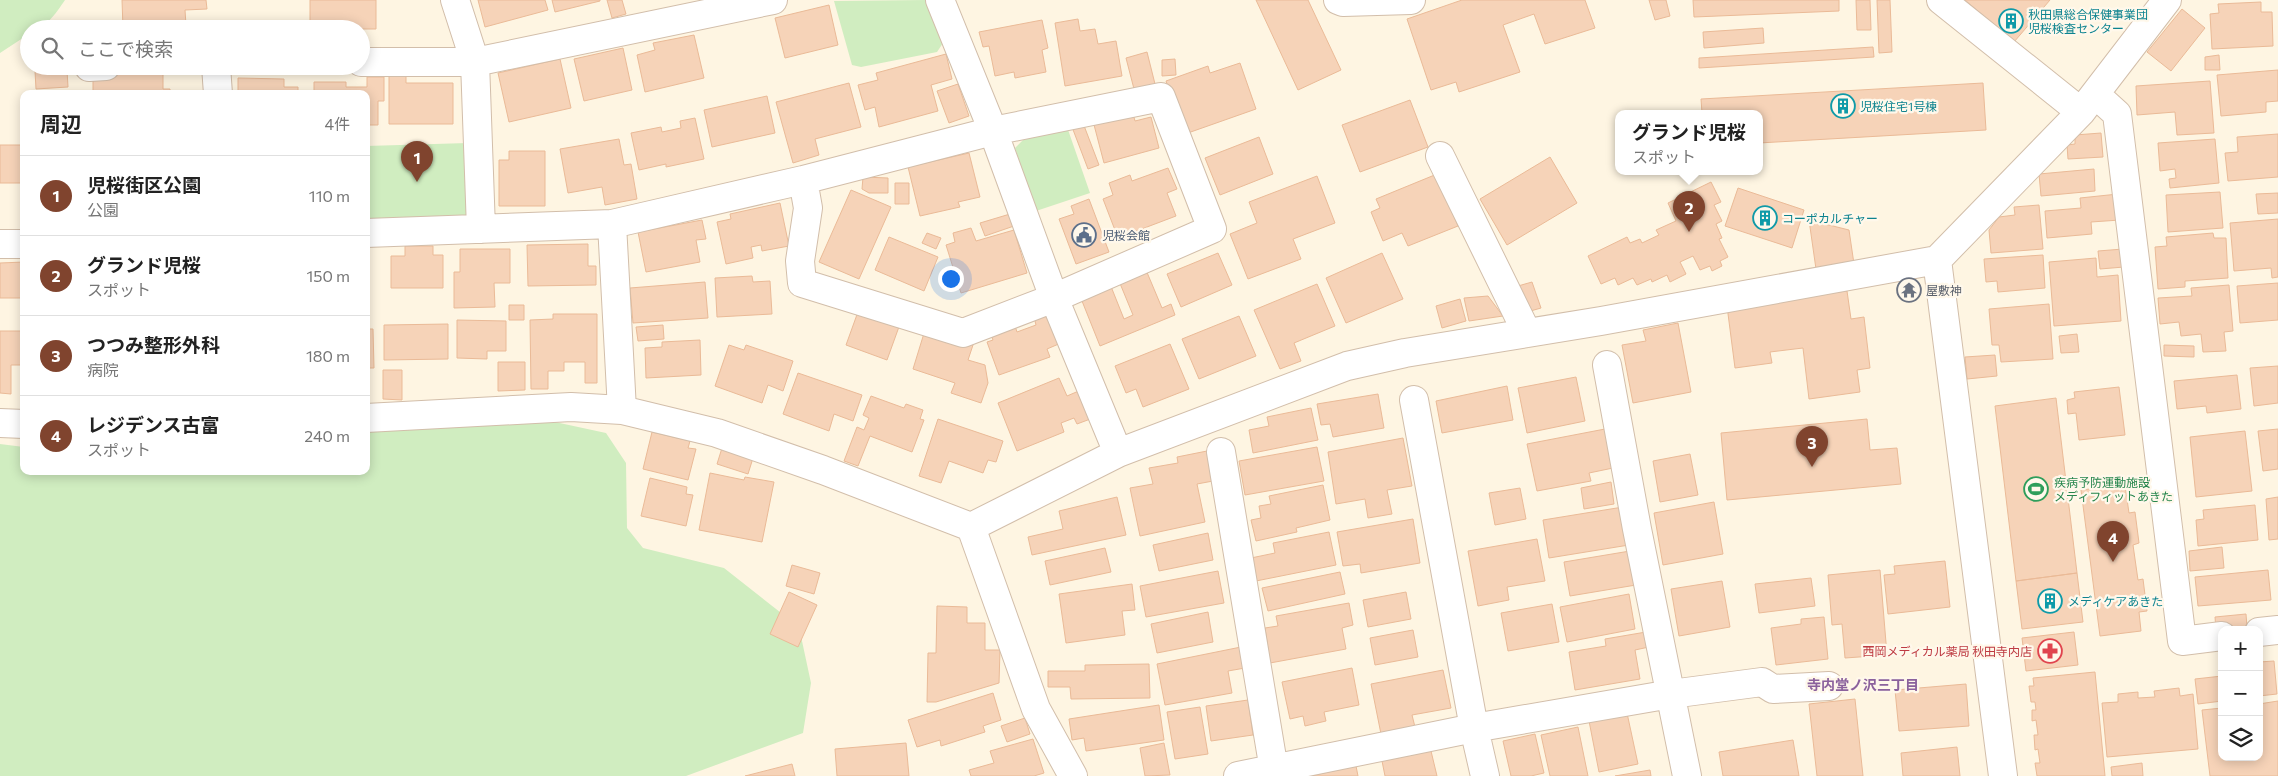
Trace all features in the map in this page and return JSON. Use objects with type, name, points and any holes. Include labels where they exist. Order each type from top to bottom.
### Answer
[{"type":"street","points":[[455,0],[475,62],[482,229]]},
{"type":"street","points":[[370,62],[475,62],[773,0]]},
{"type":"street","points":[[940,0],[993,132],[1054,298],[1118,453]]},
{"type":"street","points":[[1338,0],[1343,2],[1411,0]]},
{"type":"street","points":[[1941,0],[2088,103],[2117,114],[2182,641],[2218,636]]},
{"type":"street","points":[[370,418],[572,407],[622,410],[717,433],[823,470],[972,527],[1118,453],[1347,366],[1405,353],[1937,260],[2088,103],[2167,0]]},
{"type":"street","points":[[217,75],[218,90]]},
{"type":"street","points":[[370,233],[612,224],[803,180],[993,132],[1161,97],[1212,229],[1054,298],[963,333],[802,283],[800,261],[808,208],[803,180]]},
{"type":"street","points":[[1440,156],[1527,333]]},
{"type":"street","points":[[612,224],[622,410]]},
{"type":"street","points":[[0,244],[20,244]]},
{"type":"street","points":[[1937,260],[2003,776]]},
{"type":"street","points":[[1607,365],[1637,529],[1687,776]]},
{"type":"street","points":[[1414,400],[1474,728],[1486,776]]},
{"type":"street","points":[[0,423],[20,424]]},
{"type":"street","points":[[1222,452],[1274,773]]},
{"type":"street","points":[[972,527],[1036,709],[1073,776]]},
{"type":"street","points":[[2263,632],[2278,630]]},
{"type":"street","points":[[1238,776],[1274,773],[1474,728],[1671,694],[1762,682],[1773,689],[1829,686]]},
{"type":"green space","points":[[0,0],[65,0],[50,20],[20,20],[20,40],[0,53]]},
{"type":"green space","points":[[926,0],[943,43],[937,52],[861,67],[852,65],[834,1]]},
{"type":"green space","points":[[1066,124],[1090,193],[1036,211],[1015,148],[1023,140]]},
{"type":"green space","points":[[468,143],[470,217],[370,221],[370,146]]},
{"type":"green space","points":[[541,419],[606,433],[626,463],[627,528],[643,548],[724,568],[799,627],[811,683],[803,733],[686,776],[0,776],[0,444],[20,446],[20,475],[370,475],[370,429]]},
{"type":"building","points":[[122,0],[206,0],[207,9],[185,10],[186,20],[123,20]]},
{"type":"building","points":[[310,0],[376,0],[376,29],[370,29],[370,20],[310,20]]},
{"type":"building","points":[[478,0],[545,0],[548,10],[485,27]]},
{"type":"building","points":[[552,0],[600,0],[600,1],[555,12]]},
{"type":"building","points":[[607,0],[622,0],[626,14],[612,18]]},
{"type":"building","points":[[1256,0],[1308,0],[1341,70],[1298,90]]},
{"type":"building","points":[[1462,0],[1585,0],[1595,28],[1545,44],[1534,14],[1503,25],[1520,72],[1459,92],[1456,82],[1431,90],[1407,19]]},
{"type":"building","points":[[1649,0],[1666,0],[1670,16],[1655,20]]},
{"type":"building","points":[[1693,0],[1839,0],[1839,11],[1694,17]]},
{"type":"building","points":[[1856,0],[1870,0],[1871,30],[1857,30]]},
{"type":"building","points":[[1877,0],[1890,0],[1892,52],[1879,53]]},
{"type":"building","name":"秋田県総合保健事業団 児桜検査センター","points":[[1965,0],[2050,0],[2014,42]]},
{"type":"building","points":[[2261,2],[2261,12],[2272,12],[2273,46],[2212,49],[2210,14],[2219,13],[2218,4]]},
{"type":"building","points":[[829,5],[838,45],[785,58],[775,18]]},
{"type":"building","points":[[2182,9],[2205,28],[2171,71],[2147,52]]},
{"type":"building","points":[[1078,19],[1080,31],[1095,29],[1098,44],[1116,41],[1122,76],[1065,86],[1055,23]]},
{"type":"building","points":[[1042,20],[1048,48],[1042,50],[1046,72],[1015,78],[1014,72],[995,76],[989,46],[983,47],[979,32]]},
{"type":"building","points":[[1763,28],[1764,43],[1704,48],[1703,32]]},
{"type":"building","points":[[694,35],[704,78],[645,92],[637,55],[655,50],[653,43]]},
{"type":"building","points":[[1873,47],[1874,57],[1699,68],[1699,58]]},
{"type":"building","points":[[623,48],[632,90],[584,101],[574,59]]},
{"type":"building","points":[[1147,52],[1155,84],[1134,89],[1126,58]]},
{"type":"building","points":[[946,54],[952,79],[931,85],[938,111],[879,127],[875,107],[865,110],[858,85],[878,80],[876,73]]},
{"type":"building","points":[[2219,55],[2220,70],[2205,70],[2205,57]]},
{"type":"building","points":[[560,59],[571,108],[509,122],[498,73]]},
{"type":"building","points":[[1175,59],[1176,75],[1162,76],[1162,60]]},
{"type":"building","points":[[1240,63],[1256,109],[1185,134],[1166,81],[1208,66],[1210,73]]},
{"type":"building","points":[[2278,70],[2278,101],[2266,102],[2266,112],[2221,116],[2217,75]]},
{"type":"building","points":[[389,73],[406,73],[406,83],[453,83],[453,124],[389,124]]},
{"type":"building","points":[[35,75],[67,75],[68,87],[36,89]]},
{"type":"building","points":[[93,75],[163,75],[163,89],[170,89],[170,90],[93,90]]},
{"type":"building","points":[[367,77],[384,77],[384,101],[378,101],[378,125],[370,125],[370,90],[314,90],[314,82],[346,82],[346,87],[367,87]]},
{"type":"building","points":[[238,78],[284,79],[284,87],[298,87],[298,90],[238,90]]},
{"type":"building","points":[[2210,81],[2214,133],[2177,135],[2175,112],[2137,115],[2136,86]]},
{"type":"building","points":[[849,83],[861,127],[815,139],[819,155],[793,163],[776,102]]},
{"type":"building","name":"児桜住宅1号棟","points":[[1983,83],[1986,130],[1763,143],[1763,110],[1702,110],[1701,99]]},
{"type":"building","points":[[958,84],[969,116],[949,123],[937,91]]},
{"type":"building","points":[[767,96],[775,133],[712,147],[704,110]]},
{"type":"building","points":[[1410,100],[1428,147],[1360,172],[1342,125]]},
{"type":"building","points":[[1132,110],[1135,121],[1151,117],[1159,148],[1104,163],[1093,121]]},
{"type":"building","points":[[695,118],[704,159],[666,167],[666,164],[639,170],[631,133],[661,127],[662,132],[681,128],[680,121]]},
{"type":"building","points":[[1083,123],[1099,165],[1088,169],[1072,127]]},
{"type":"building","points":[[2101,133],[2103,157],[2068,159],[2067,145],[2075,144],[2075,135]]},
{"type":"building","points":[[2278,134],[2278,177],[2228,181],[2225,153],[2238,152],[2237,137]]},
{"type":"building","points":[[1259,137],[1273,174],[1220,195],[1205,158]]},
{"type":"building","points":[[619,139],[624,165],[631,164],[637,199],[605,205],[602,187],[568,193],[560,149]]},
{"type":"building","points":[[2215,139],[2219,183],[2170,188],[2169,179],[2176,178],[2175,169],[2160,171],[2158,143]]},
{"type":"building","points":[[0,145],[20,145],[20,183],[0,183]]},
{"type":"building","points":[[509,151],[545,151],[545,206],[499,206],[499,160],[509,160]]},
{"type":"building","points":[[969,153],[980,197],[958,202],[960,207],[920,216],[908,167]]},
{"type":"building","points":[[1550,157],[1577,203],[1507,245],[1480,199]]},
{"type":"building","points":[[1168,168],[1177,189],[1167,193],[1176,216],[1118,238],[1103,199],[1113,195],[1109,183],[1130,175],[1132,181]]},
{"type":"building","points":[[2094,169],[2095,191],[2041,196],[2039,174]]},
{"type":"building","points":[[1437,174],[1458,226],[1408,246],[1402,233],[1383,241],[1371,212],[1380,208],[1376,199]]},
{"type":"building","points":[[1317,176],[1335,223],[1293,239],[1301,259],[1248,279],[1230,234],[1257,223],[1249,202]]},
{"type":"building","points":[[863,177],[888,178],[888,193],[869,193],[862,189]]},
{"type":"building","points":[[1711,182],[1721,202],[1714,205],[1722,221],[1716,224],[1722,238],[1719,239],[1728,257],[1720,261],[1722,266],[1712,271],[1710,266],[1700,270],[1693,256],[1680,262],[1686,274],[1670,282],[1667,275],[1652,282],[1651,279],[1637,285],[1633,278],[1618,285],[1615,278],[1601,284],[1588,256],[1627,237],[1630,243],[1640,239],[1642,243],[1659,235],[1656,230],[1676,221],[1668,203]]},
{"type":"building","points":[[895,183],[909,183],[909,204],[895,204]]},
{"type":"building","name":"コーポカルチャー","points":[[1738,188],[1804,210],[1792,248],[1725,226]]},
{"type":"building","points":[[851,190],[891,207],[859,279],[819,262]]},
{"type":"building","points":[[2220,192],[2223,228],[2168,232],[2166,195]]},
{"type":"building","points":[[2278,193],[2278,213],[2258,214],[2256,194]]},
{"type":"building","points":[[2118,194],[2120,220],[2091,222],[2092,234],[2047,238],[2045,211],[2081,208],[2080,198]]},
{"type":"building","name":"児桜会館","points":[[1089,199],[1109,252],[1076,264],[1059,219],[1074,214],[1071,206]]},
{"type":"building","points":[[780,203],[789,246],[762,251],[761,245],[751,247],[753,258],[726,264],[717,222],[731,219],[730,214]]},
{"type":"building","points":[[2039,205],[2043,249],[1991,253],[1989,230],[1999,217],[2015,215],[2014,207]]},
{"type":"building","points":[[1010,214],[1014,226],[985,236],[980,223]]},
{"type":"building","points":[[2278,219],[2278,277],[2272,278],[2271,268],[2234,271],[2230,223]]},
{"type":"building","points":[[702,220],[706,239],[696,240],[700,262],[646,272],[638,232]]},
{"type":"building","points":[[1809,220],[1849,230],[1854,264],[1816,269]]},
{"type":"building","points":[[971,228],[976,241],[1014,230],[1027,273],[961,293],[946,245],[955,242],[953,233]]},
{"type":"building","points":[[927,233],[941,238],[936,249],[922,243]]},
{"type":"building","points":[[2213,233],[2214,238],[2226,238],[2228,278],[2185,281],[2185,287],[2158,289],[2155,247],[2167,246],[2166,237]]},
{"type":"building","points":[[889,237],[938,257],[924,291],[875,270]]},
{"type":"building","points":[[588,244],[588,266],[596,266],[596,285],[528,286],[527,245]]},
{"type":"building","points":[[405,246],[433,246],[433,255],[443,255],[443,288],[391,288],[391,256],[405,256]]},
{"type":"building","points":[[460,249],[510,249],[510,283],[494,283],[495,307],[454,308],[454,272],[460,272]]},
{"type":"building","points":[[2123,249],[2124,267],[2100,269],[2098,251]]},
{"type":"building","points":[[1218,253],[1232,285],[1181,307],[1167,274]]},
{"type":"building","points":[[1382,253],[1403,299],[1346,323],[1326,278]]},
{"type":"building","points":[[2043,255],[2045,288],[1998,292],[1997,281],[1986,282],[1984,259]]},
{"type":"building","points":[[2096,258],[2097,277],[2118,275],[2121,321],[2054,326],[2049,262]]},
{"type":"building","points":[[20,262],[20,298],[0,298],[0,263]]},
{"type":"building","points":[[1146,270],[1162,308],[1171,304],[1175,315],[1100,346],[1080,296],[1110,284],[1124,319],[1133,315],[1119,281]]},
{"type":"building","points":[[752,276],[753,282],[770,281],[772,314],[717,317],[715,278]]},
{"type":"building","points":[[705,282],[708,318],[633,323],[630,288]]},
{"type":"building","points":[[1532,282],[1541,308],[1527,312],[1518,286]]},
{"type":"building","points":[[2278,283],[2278,320],[2240,323],[2237,286]]},
{"type":"building","points":[[1317,284],[1335,326],[1294,343],[1301,361],[1280,369],[1254,310]]},
{"type":"building","points":[[2229,285],[2233,331],[2224,332],[2226,351],[2203,352],[2201,334],[2181,336],[2179,322],[2160,324],[2158,298],[2192,296],[2191,288]]},
{"type":"building","points":[[1847,291],[1851,319],[1864,317],[1870,368],[1857,370],[1860,392],[1809,399],[1803,348],[1770,352],[1772,363],[1735,368],[1727,306]]},
{"type":"building","points":[[1488,296],[1503,316],[1469,321],[1464,298]]},
{"type":"building","points":[[1460,299],[1466,321],[1442,328],[1436,306]]},
{"type":"building","points":[[2049,304],[2053,359],[2001,362],[1999,345],[1992,345],[1989,309]]},
{"type":"building","points":[[509,305],[524,305],[524,320],[509,320]]},
{"type":"building","points":[[859,309],[900,324],[887,360],[846,345]]},
{"type":"building","points":[[1050,312],[1061,343],[1047,349],[1050,357],[999,375],[987,342],[993,340],[990,332],[1014,323],[1017,332],[1036,325],[1034,317]]},
{"type":"building","points":[[553,314],[597,314],[597,383],[585,383],[585,362],[564,362],[564,371],[548,371],[548,389],[531,389],[530,320],[553,319]]},
{"type":"building","points":[[1239,316],[1256,356],[1199,379],[1182,339]]},
{"type":"building","points":[[457,320],[506,321],[506,351],[487,351],[487,359],[457,358]]},
{"type":"building","points":[[1678,323],[1691,392],[1633,403],[1622,345],[1646,341],[1643,330]]},
{"type":"building","points":[[448,324],[448,359],[384,360],[384,325]]},
{"type":"building","points":[[663,325],[664,339],[638,341],[636,327]]},
{"type":"building","points":[[370,329],[373,329],[374,368],[370,368]]},
{"type":"building","points":[[925,330],[973,345],[968,360],[985,365],[988,383],[981,403],[951,393],[955,383],[913,369]]},
{"type":"building","points":[[0,331],[20,331],[20,365],[11,365],[11,394],[0,393]]},
{"type":"building","points":[[2077,334],[2079,352],[2061,353],[2059,336]]},
{"type":"building","points":[[700,340],[701,375],[646,378],[645,348],[662,347],[662,342]]},
{"type":"building","points":[[1170,344],[1189,389],[1143,407],[1136,389],[1126,393],[1115,366]]},
{"type":"building","points":[[729,345],[744,350],[746,345],[793,361],[783,391],[768,385],[762,403],[715,386]]},
{"type":"building","points":[[2164,345],[2194,346],[2194,357],[2164,356]]},
{"type":"building","points":[[1995,355],[1997,376],[1967,379],[1965,357]]},
{"type":"building","points":[[498,362],[525,362],[525,390],[498,391]]},
{"type":"building","points":[[2278,366],[2278,403],[2254,406],[2250,368]]},
{"type":"building","points":[[383,370],[402,370],[402,400],[383,399]]},
{"type":"building","points":[[798,373],[862,395],[853,421],[834,414],[829,431],[783,414]]},
{"type":"building","points":[[2237,375],[2241,409],[2207,413],[2206,406],[2177,409],[2174,381]]},
{"type":"building","points":[[1576,377],[1585,421],[1527,433],[1518,388]]},
{"type":"building","points":[[1059,378],[1067,396],[1081,390],[1093,418],[1077,424],[1074,418],[1061,423],[1064,432],[1017,451],[998,403]]},
{"type":"building","points":[[1507,386],[1513,420],[1442,433],[1436,401]]},
{"type":"building","points":[[2119,387],[2125,435],[2079,440],[2076,413],[2068,414],[2067,400],[2075,398],[2074,392]]},
{"type":"building","points":[[1378,394],[1384,428],[1333,437],[1330,424],[1321,425],[1317,404]]},
{"type":"building","points":[[871,396],[904,408],[906,404],[923,410],[920,419],[924,420],[912,452],[870,436],[858,466],[844,461],[857,427],[864,430],[869,418],[863,415]]},
{"type":"building","name":"疾病予防運動施設 メディフィットあきた","points":[[2056,398],[2077,573],[2016,581],[1995,406]]},
{"type":"building","points":[[1311,408],[1318,440],[1253,453],[1249,430],[1269,426],[1267,417]]},
{"type":"building","points":[[938,419],[1003,441],[996,462],[988,460],[983,473],[949,461],[941,483],[919,476]]},
{"type":"building","points":[[1867,419],[1870,450],[1897,448],[1901,484],[1727,500],[1721,433]]},
{"type":"building","points":[[1605,429],[1613,468],[1589,473],[1591,481],[1537,491],[1527,444]]},
{"type":"building","points":[[2278,429],[2278,469],[2263,471],[2258,431]]},
{"type":"building","points":[[2245,431],[2252,491],[2196,497],[2190,437]]},
{"type":"building","points":[[652,432],[690,441],[688,448],[696,449],[688,480],[643,469]]},
{"type":"building","points":[[1403,438],[1412,486],[1387,490],[1392,514],[1368,518],[1365,499],[1336,504],[1328,452]]},
{"type":"building","points":[[1317,447],[1324,481],[1245,495],[1239,461]]},
{"type":"building","points":[[722,448],[753,458],[748,474],[717,464]]},
{"type":"building","points":[[1207,451],[1213,481],[1197,484],[1205,522],[1140,536],[1130,488],[1153,484],[1149,468],[1178,463],[1177,457]]},
{"type":"building","points":[[1690,454],[1698,495],[1660,502],[1653,461]]},
{"type":"building","points":[[710,473],[744,480],[745,477],[774,482],[762,542],[699,530]]},
{"type":"building","points":[[650,478],[687,487],[686,494],[693,495],[686,526],[641,516]]},
{"type":"building","points":[[1611,482],[1614,504],[1584,509],[1581,488]]},
{"type":"building","points":[[1323,485],[1330,520],[1296,528],[1297,532],[1256,541],[1251,520],[1261,518],[1259,506],[1271,504],[1269,496]]},
{"type":"building","points":[[2125,485],[2129,513],[2135,512],[2139,543],[2133,545],[2138,580],[2143,579],[2147,611],[2139,612],[2141,631],[2100,636],[2081,490]]},
{"type":"building","points":[[1520,488],[1526,519],[1495,525],[1489,493]]},
{"type":"building","points":[[1117,497],[1126,535],[1032,555],[1028,537],[1063,529],[1059,511]]},
{"type":"building","points":[[2278,497],[2278,539],[2269,540],[2266,499]]},
{"type":"building","points":[[1714,502],[1723,554],[1663,565],[1654,513]]},
{"type":"building","points":[[2255,505],[2258,540],[2198,546],[2196,520],[2204,519],[2203,510]]},
{"type":"building","points":[[1623,507],[1629,545],[1549,558],[1543,520]]},
{"type":"building","points":[[1413,519],[1420,563],[1361,573],[1360,564],[1343,566],[1337,532]]},
{"type":"building","points":[[1329,532],[1336,565],[1256,581],[1251,558],[1275,553],[1273,543]]},
{"type":"building","points":[[1208,533],[1213,560],[1159,571],[1153,545]]},
{"type":"building","points":[[1537,539],[1545,581],[1507,587],[1509,600],[1478,606],[1468,551]]},
{"type":"building","points":[[2222,547],[2224,568],[2190,571],[2189,551]]},
{"type":"building","points":[[1105,548],[1111,572],[1050,585],[1045,561]]},
{"type":"building","points":[[1630,551],[1636,585],[1570,596],[1564,562]]},
{"type":"building","points":[[1945,561],[1950,607],[1888,614],[1884,575],[1895,574],[1894,566]]},
{"type":"building","points":[[792,565],[820,573],[814,594],[786,586]]},
{"type":"building","points":[[1880,570],[1887,655],[1845,658],[1842,624],[1832,625],[1828,575]]},
{"type":"building","points":[[2268,570],[2271,600],[2198,606],[2195,577]]},
{"type":"building","points":[[1218,571],[1224,603],[1146,617],[1140,586]]},
{"type":"building","points":[[1340,572],[1345,594],[1268,611],[1262,588]]},
{"type":"building","name":"メディケアあきた","points":[[2077,573],[2083,622],[2022,629],[2016,581]]},
{"type":"building","points":[[1811,578],[1815,606],[1759,613],[1755,584]]},
{"type":"building","points":[[1722,581],[1730,627],[1679,636],[1671,589]]},
{"type":"building","points":[[1132,584],[1135,610],[1122,611],[1125,635],[1066,643],[1059,594]]},
{"type":"building","points":[[789,592],[817,605],[798,647],[770,634]]},
{"type":"building","points":[[1406,592],[1411,619],[1368,627],[1363,600]]},
{"type":"building","points":[[1629,594],[1635,629],[1567,642],[1560,607]]},
{"type":"building","points":[[1349,603],[1353,625],[1342,628],[1346,649],[1270,663],[1265,628],[1278,626],[1276,616]]},
{"type":"building","points":[[1552,604],[1559,642],[1508,651],[1501,613]]},
{"type":"building","points":[[937,606],[967,607],[967,623],[985,623],[985,650],[1000,650],[999,683],[936,702],[927,702],[928,653],[936,653]]},
{"type":"building","points":[[1208,612],[1213,642],[1157,653],[1151,624]]},
{"type":"building","points":[[2246,614],[2247,626],[2218,626],[2218,630],[2216,630],[2215,617]]},
{"type":"building","points":[[1824,617],[1828,659],[1776,665],[1771,628],[1801,624],[1801,619]]},
{"type":"building","points":[[1413,630],[1418,657],[1375,665],[1370,638]]},
{"type":"building","points":[[1646,632],[1649,647],[1635,650],[1640,679],[1575,690],[1569,652],[1606,646],[1605,639]]},
{"type":"building","name":"西岡メディカル薬局 秋田寺内店","points":[[2074,632],[2078,665],[2026,671],[2022,638]]},
{"type":"building","points":[[1241,647],[1245,668],[1228,671],[1232,693],[1165,705],[1157,664]]},
{"type":"building","points":[[2274,661],[2277,694],[2263,696],[2263,662]]},
{"type":"building","points":[[1149,664],[1150,698],[1071,699],[1070,687],[1048,687],[1048,671],[1085,671],[1085,665]]},
{"type":"building","points":[[1352,668],[1359,705],[1324,712],[1326,721],[1305,726],[1303,716],[1290,719],[1282,682]]},
{"type":"building","points":[[1443,670],[1451,708],[1412,715],[1415,727],[1381,734],[1371,684]]},
{"type":"building","points":[[2095,672],[2105,776],[2037,776],[2035,763],[2040,763],[2038,749],[2035,750],[2034,735],[2038,735],[2036,720],[2032,721],[2032,710],[2036,710],[2035,702],[2031,702],[2029,686],[2034,686],[2033,678]]},
{"type":"building","points":[[2218,676],[2218,702],[2198,704],[2195,679]]},
{"type":"building","points":[[1966,684],[1969,726],[1899,731],[1895,690]]},
{"type":"building","points":[[2179,688],[2180,696],[2193,694],[2198,749],[2107,757],[2102,703],[2118,702],[2118,694],[2138,692],[2138,698],[2155,697],[2154,691]]},
{"type":"building","points":[[993,693],[1001,720],[983,726],[985,732],[941,746],[940,740],[917,747],[908,720]]},
{"type":"building","points":[[1855,699],[1863,776],[1817,776],[1809,704]]},
{"type":"building","points":[[1248,700],[1253,735],[1211,741],[1206,706]]},
{"type":"building","points":[[2278,701],[2278,776],[2210,776],[2202,710],[2218,708],[2218,761],[2263,761],[2263,703]]},
{"type":"building","points":[[1159,705],[1164,740],[1086,751],[1084,738],[1072,740],[1069,719]]},
{"type":"building","points":[[1200,707],[1208,754],[1175,759],[1167,712]]},
{"type":"building","points":[[1627,713],[1638,764],[1599,772],[1589,721]]},
{"type":"building","points":[[1025,718],[1030,734],[1007,742],[1001,726]]},
{"type":"building","points":[[1578,727],[1588,776],[1550,776],[1541,735]]},
{"type":"building","points":[[1535,734],[1544,773],[1531,776],[1511,776],[1503,741]]},
{"type":"building","points":[[1033,739],[1044,773],[1034,776],[971,776],[969,770],[994,763],[990,751]]},
{"type":"building","points":[[1793,740],[1799,776],[1723,776],[1719,752]]},
{"type":"building","points":[[906,743],[909,776],[837,776],[835,749]]},
{"type":"building","points":[[1164,743],[1170,775],[1145,776],[1140,748]]},
{"type":"building","points":[[1957,747],[1960,776],[1903,776],[1901,753]]},
{"type":"building","points":[[1431,751],[1437,776],[1385,776],[1382,761]]},
{"type":"building","points":[[2142,763],[2143,776],[2112,776],[2111,767]]},
{"type":"building","points":[[792,764],[795,776],[745,776]]},
{"type":"building","points":[[1356,766],[1358,776],[1310,776]]},
{"type":"building","points":[[1650,770],[1651,776],[1615,776]]},
{"type":"place","name":"秋田県総合保健事業団 児桜検査センター","points":[[2011,21]]},
{"type":"place","name":"児桜住宅1号棟","points":[[1843,106]]},
{"type":"place","name":"児桜街区公園","points":[[417,182]]},
{"type":"place","name":"コーポカルチャー","points":[[1765,218]]},
{"type":"place","name":"グランド児桜","points":[[1689,232]]},
{"type":"place","name":"児桜会館","points":[[1084,235]]},
{"type":"place","name":"屋敷神","points":[[1909,290]]},
{"type":"place","name":"つつみ整形外科","points":[[1812,467]]},
{"type":"place","name":"疾病予防運動施設 メディフィットあきた","points":[[2036,489]]},
{"type":"place","name":"レジデンス古富","points":[[2113,562]]},
{"type":"place","name":"メディケアあきた","points":[[2050,601]]},
{"type":"place","name":"西岡メディカル薬局 秋田寺内店","points":[[2050,651]]},
{"type":"district","name":"寺内堂ノ沢三丁目","points":[[1863,684]]}]
